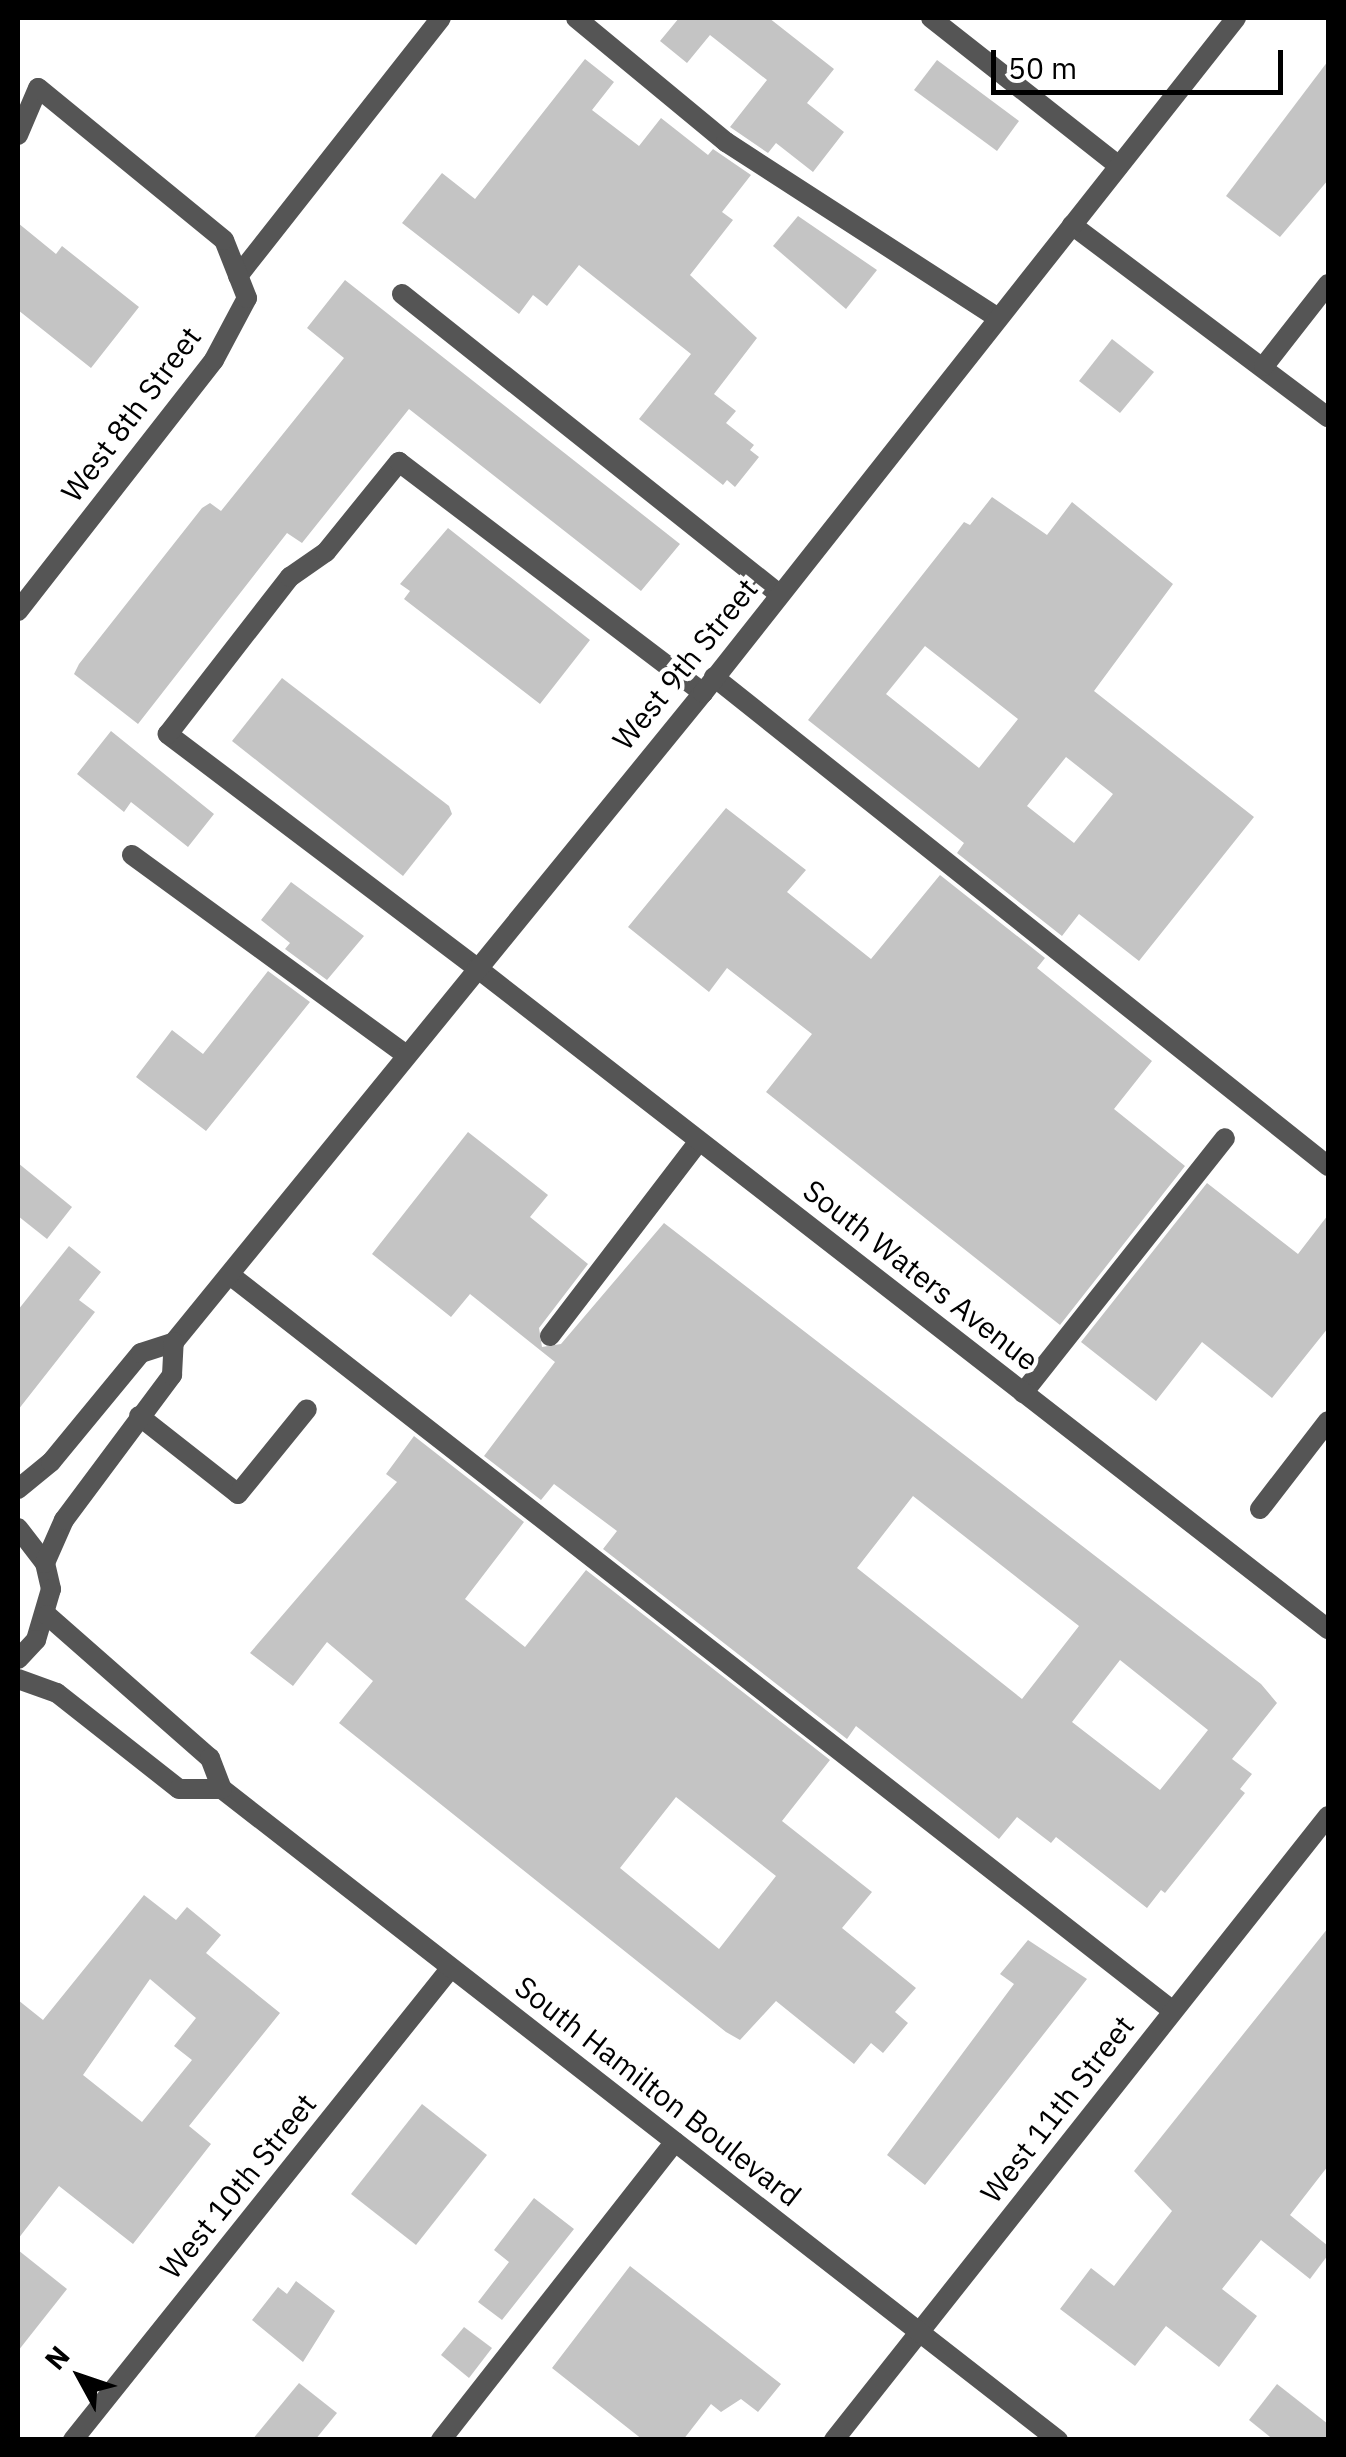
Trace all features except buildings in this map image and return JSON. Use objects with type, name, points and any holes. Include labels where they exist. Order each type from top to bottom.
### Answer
[{"type":"street","points":[[238,276],[441,18]]},
{"type":"street","points":[[576,18],[726,142],[998,318]]},
{"type":"street","points":[[931,18],[1118,166]]},
{"type":"street","name":"West 9th Street","points":[[18,1489],[51,1462],[140,1354],[174,1342],[230,1275],[405,1054],[708,685],[1236,18]]},
{"type":"street","points":[[18,135],[38,88],[224,240],[238,276]]},
{"type":"street","points":[[1072,225],[1328,417]]},
{"type":"street","name":"West 8th Street","points":[[18,611],[214,360],[248,298],[238,276]]},
{"type":"street","points":[[1264,366],[1328,284]]},
{"type":"street","points":[[402,294],[779,594]]},
{"type":"street","name":"South Waters Avenue","points":[[708,685],[399,462],[326,552],[290,577],[168,734],[477,968],[1328,1629]]},
{"type":"street","points":[[708,685],[1328,1166]]},
{"type":"street","points":[[132,855],[405,1054]]},
{"type":"street","points":[[1024,1393],[1224,1138]]},
{"type":"street","points":[[550,1336],[699,1141]]},
{"type":"street","points":[[230,1275],[1174,2011]]},
{"type":"street","name":"West 9th Street","points":[[45,1564],[64,1520],[172,1375],[174,1342]]},
{"type":"street","points":[[138,1416],[238,1494],[308,1409]]},
{"type":"street","points":[[1260,1509],[1328,1420]]},
{"type":"street","points":[[18,1528],[45,1564],[47,1616],[18,1659]]},
{"type":"street","name":"South Hamilton Boulevard","points":[[47,1616],[210,1758],[222,1789],[1058,2440]]},
{"type":"street","points":[[18,1679],[58,1692],[179,1789],[222,1789]]},
{"type":"street","name":"West 11th Street","points":[[834,2440],[1328,1816]]},
{"type":"street","name":"West 10th Street","points":[[73,2440],[450,1969]]},
{"type":"street","points":[[441,2440],[674,2142]]}]
